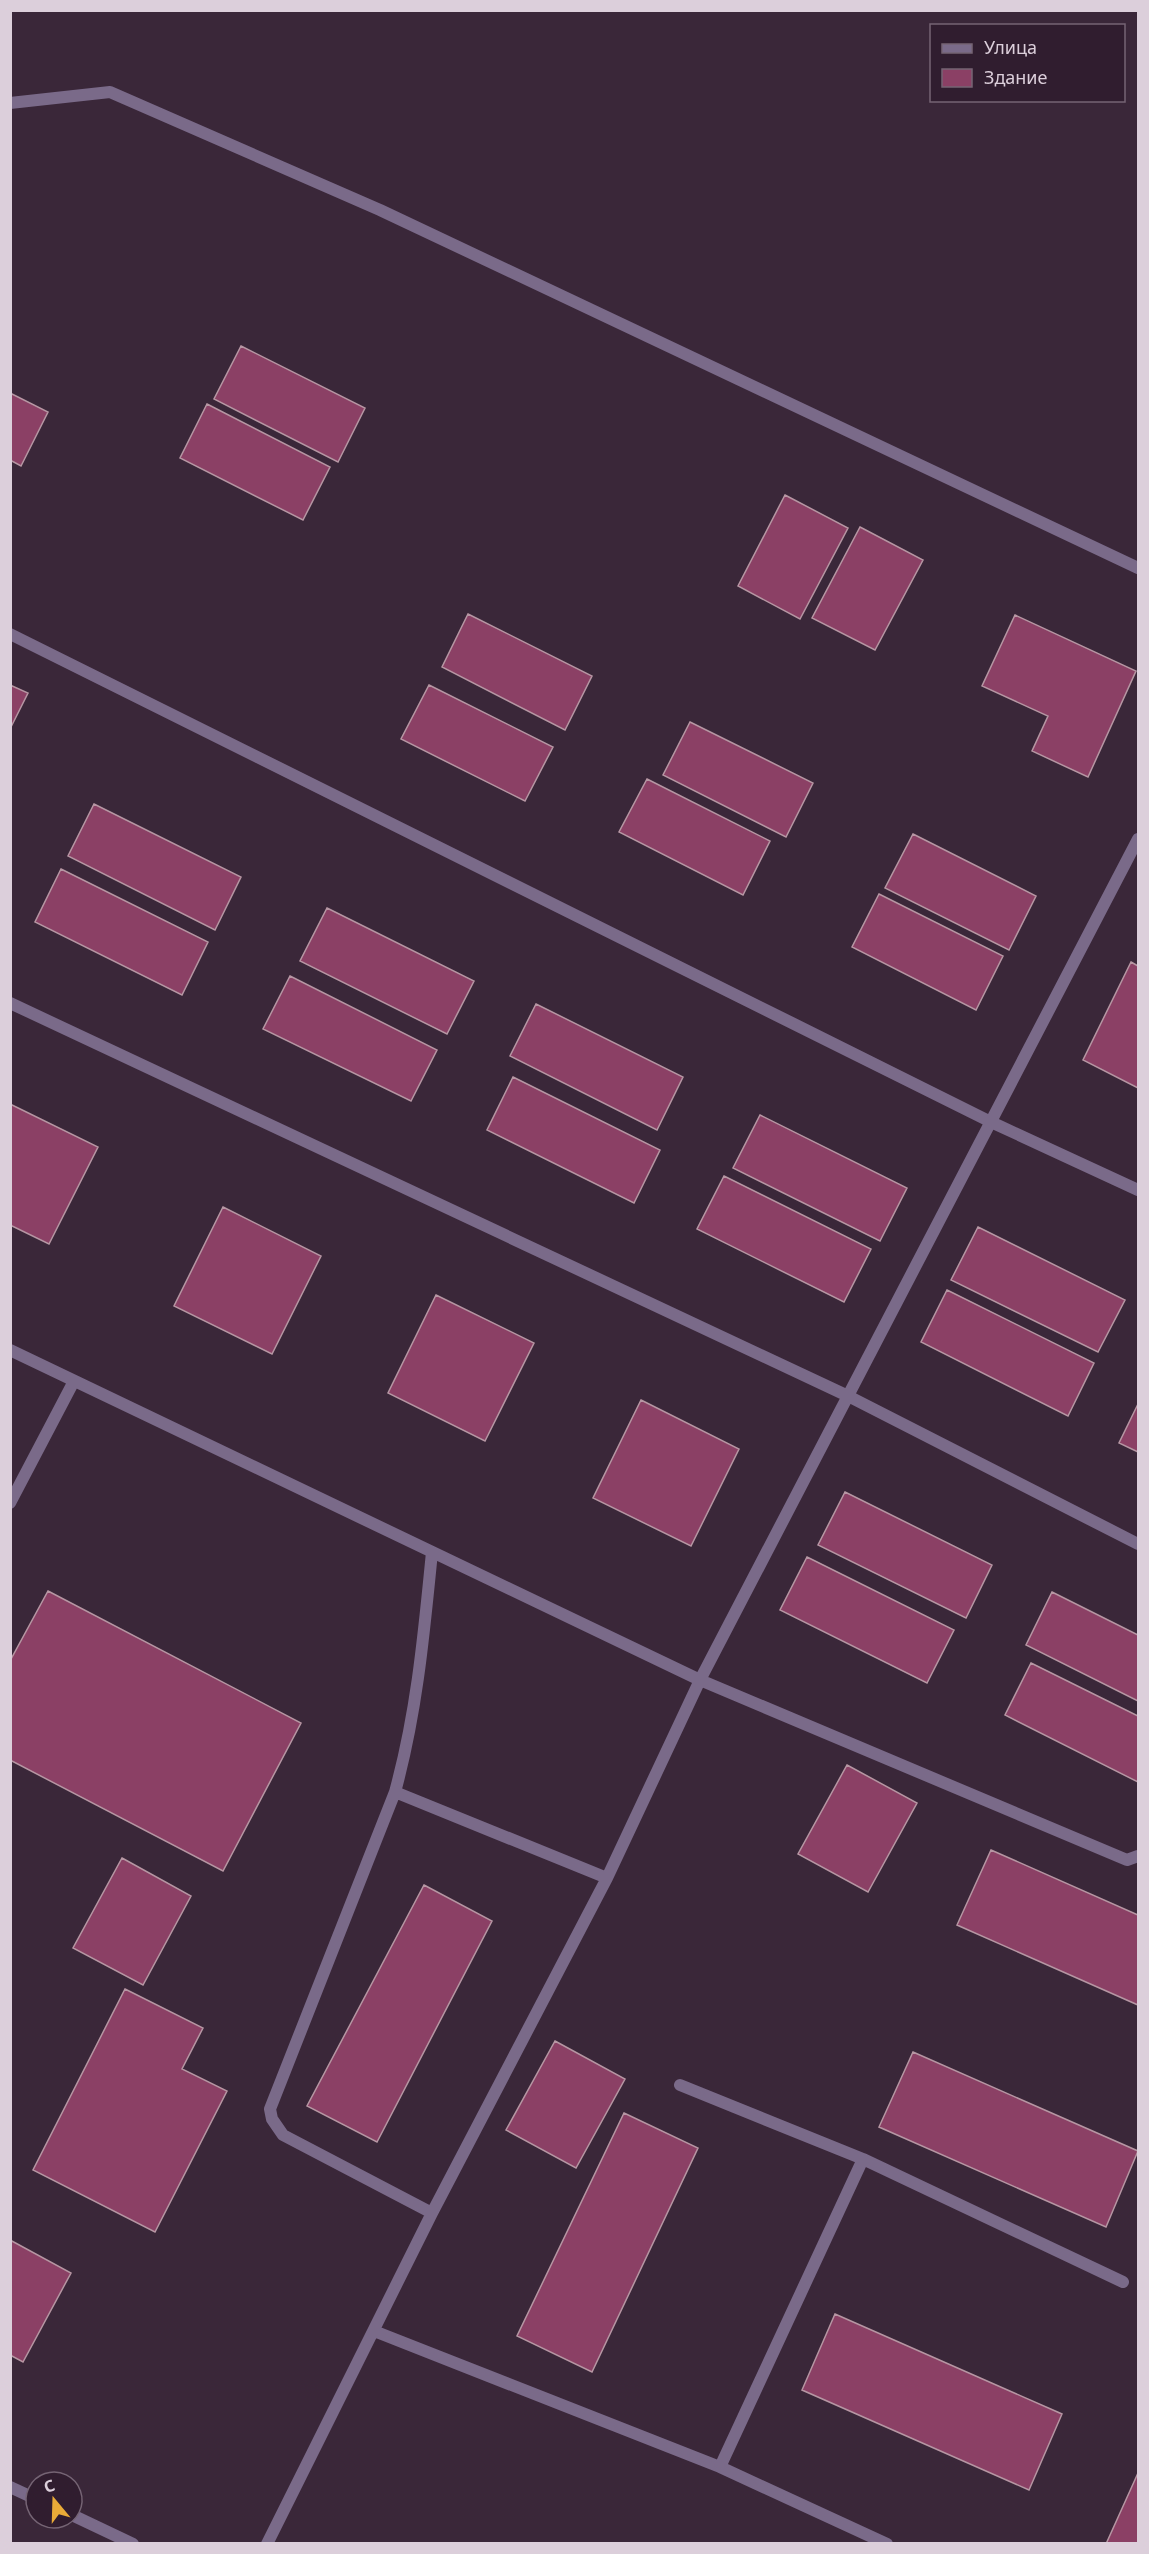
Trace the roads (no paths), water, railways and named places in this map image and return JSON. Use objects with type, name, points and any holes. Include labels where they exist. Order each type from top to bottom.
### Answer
[{"type":"street","points":[[10,103],[110,92],[380,210],[1138,568]]},
{"type":"street","points":[[10,634],[991,1122],[1138,1190]]},
{"type":"street","points":[[267,2544],[432,2213],[607,1878],[700,1680],[1138,839]]},
{"type":"street","points":[[10,1003],[848,1396],[1138,1544]]},
{"type":"street","points":[[10,1350],[700,1680],[1127,1860],[1138,1856]]},
{"type":"street","points":[[10,1503],[74,1381]]},
{"type":"street","points":[[432,1551],[420,1679],[409,1740],[395,1792],[270,2109],[272,2119],[283,2135],[432,2213]]},
{"type":"street","points":[[395,1792],[607,1878]]},
{"type":"street","points":[[680,2085],[863,2159],[1124,2283]]},
{"type":"street","points":[[720,2467],[863,2159]]},
{"type":"street","points":[[374,2331],[720,2467],[887,2544]]},
{"type":"street","points":[[10,2487],[24,2493]]},
{"type":"street","points":[[84,2521],[133,2544]]}]
